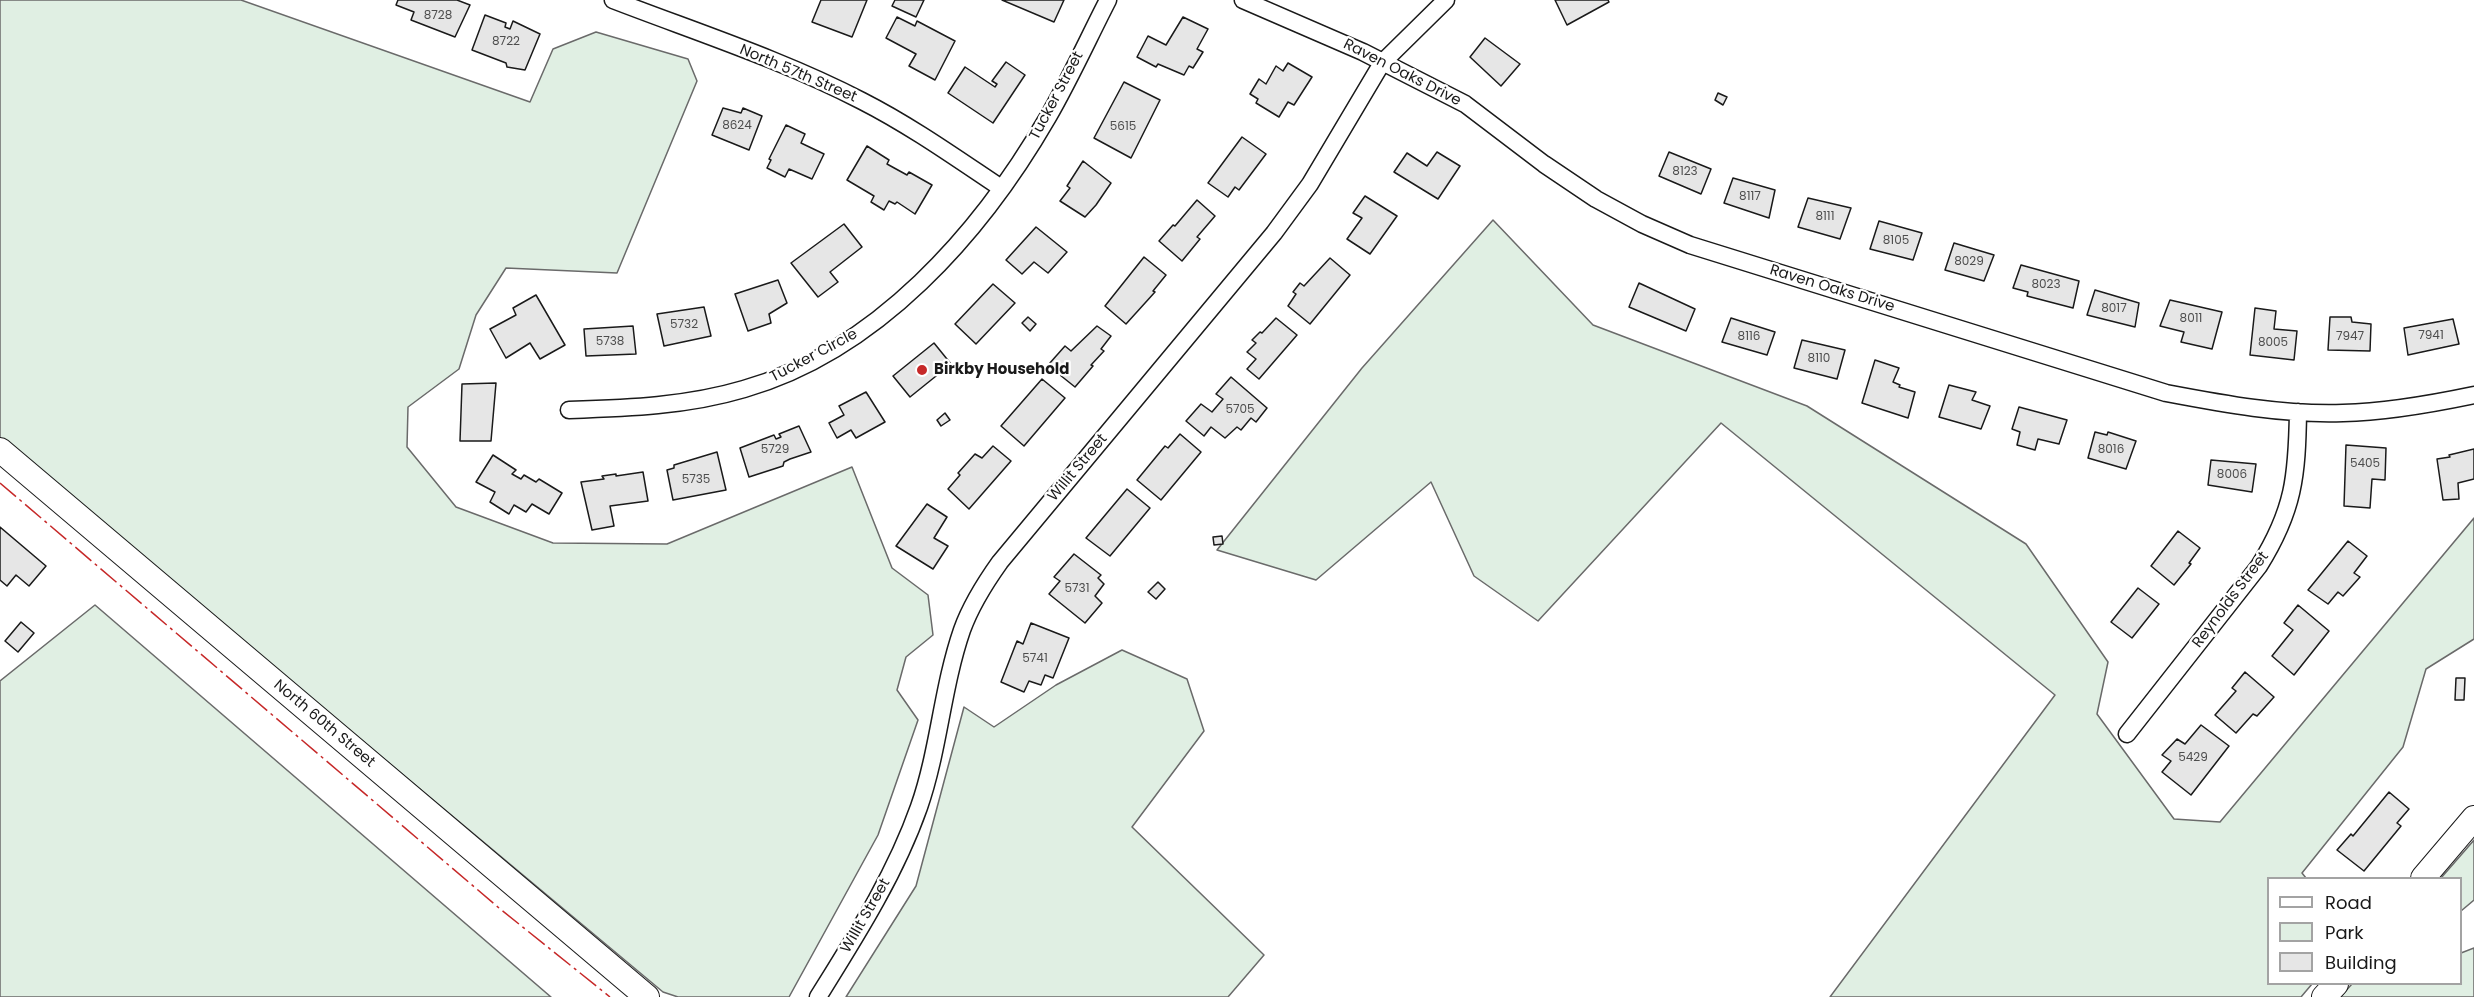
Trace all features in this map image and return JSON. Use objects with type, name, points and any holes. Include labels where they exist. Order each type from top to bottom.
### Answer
[{"type":"main road","name":"North 60th Street","points":[[0,450],[647,997]]},
{"type":"main road","points":[[2425,877],[2474,818]]},
{"type":"main road","points":[[2324,997],[2335,985]]},
{"type":"street","name":"North 57th Street","points":[[613,0],[815,78],[919,133],[1001,188]]},
{"type":"street","name":"Tucker Street","points":[[1001,188],[1049,116],[1108,0]]},
{"type":"street","name":"Raven Oaks Drive","points":[[1243,0],[1363,52],[1465,104],[1596,200],[1690,245],[2166,393],[2238,407],[2342,413],[2398,409],[2474,395]]},
{"type":"street","name":"Willit Street","points":[[818,997],[892,871],[908,836],[934,760],[948,677],[962,629],[986,582],[1000,562],[1274,233],[1310,184],[1382,63],[1446,0]]},
{"type":"street","name":"Tucker Circle","points":[[569,410],[691,402],[744,389],[792,371],[844,343],[895,306],[947,256],[989,207],[1001,188]]},
{"type":"street","name":"Reynolds Street","points":[[2127,734],[2259,566],[2275,541],[2293,490],[2297,460],[2298,412]]},
{"type":"green space","points":[[0,0],[241,0],[530,102],[553,49],[596,32],[688,59],[697,81],[617,273],[506,268],[476,315],[459,369],[408,407],[407,447],[456,507],[553,543],[667,544],[852,467],[892,568],[928,595],[933,635],[906,657],[897,690],[918,720],[878,835],[789,997],[678,997],[663,992],[0,438]]},
{"type":"green space","points":[[1493,220],[1593,325],[1807,406],[2026,544],[2108,662],[2097,714],[2174,819],[2220,822],[2474,518],[2474,639],[2426,669],[2403,747],[2302,873],[2305,877],[2267,877],[2267,985],[2311,985],[2301,997],[1830,997],[2055,695],[1721,423],[1538,621],[1474,576],[1431,482],[1316,580],[1217,550],[1362,368]]},
{"type":"green space","points":[[95,605],[551,997],[0,997],[0,681]]},
{"type":"green space","points":[[1122,650],[1187,679],[1204,731],[1132,827],[1264,955],[1228,997],[846,997],[916,886],[964,707],[994,727],[1056,685]]},
{"type":"green space","points":[[2474,840],[2474,900],[2462,910],[2462,877],[2442,877]]},
{"type":"green space","points":[[2474,948],[2474,997],[2340,997],[2351,985],[2462,985],[2462,953]]},
{"type":"building","points":[[398,0],[457,0],[470,5],[455,37],[411,20],[414,12],[396,5]]},
{"type":"building","points":[[821,0],[867,0],[852,37],[812,22]]},
{"type":"building","points":[[895,0],[924,0],[916,17],[892,6]]},
{"type":"building","points":[[1002,0],[1064,0],[1054,22]]},
{"type":"building","points":[[1555,0],[1608,0],[1609,2],[1567,25]]},
{"type":"building","points":[[485,15],[506,23],[505,27],[510,29],[513,21],[540,34],[525,70],[507,67],[506,63],[472,50]]},
{"type":"building","points":[[897,17],[915,26],[917,21],[955,41],[935,80],[909,66],[916,54],[886,38]]},
{"type":"building","points":[[1183,17],[1208,29],[1197,49],[1203,52],[1193,68],[1189,66],[1184,75],[1158,64],[1156,67],[1137,57],[1148,36],[1166,45]]},
{"type":"building","points":[[1485,38],[1520,64],[1501,86],[1470,57]]},
{"type":"building","points":[[1006,62],[1025,75],[993,123],[948,93],[965,67],[995,87],[997,84],[992,81]]},
{"type":"building","points":[[1288,63],[1312,77],[1294,105],[1288,102],[1279,117],[1256,103],[1258,99],[1250,94],[1259,79],[1266,84],[1276,66],[1283,71]]},
{"type":"building","points":[[1124,82],[1160,100],[1131,158],[1094,138]]},
{"type":"building","points":[[1718,93],[1727,97],[1723,105],[1715,100]]},
{"type":"building","points":[[723,108],[741,113],[743,108],[762,116],[749,150],[712,135]]},
{"type":"building","points":[[786,125],[805,134],[801,143],[824,154],[812,179],[789,169],[785,177],[767,168],[771,160],[769,159]]},
{"type":"building","points":[[1242,137],[1266,154],[1239,190],[1235,187],[1228,197],[1208,183]]},
{"type":"building","points":[[867,146],[889,160],[887,164],[907,175],[909,172],[932,185],[915,214],[897,202],[895,204],[889,201],[884,210],[871,202],[874,196],[847,180]]},
{"type":"building","points":[[1437,152],[1460,166],[1438,199],[1394,172],[1407,153],[1427,166]]},
{"type":"building","points":[[1669,152],[1711,169],[1701,194],[1659,176]]},
{"type":"building","points":[[1083,161],[1111,183],[1085,217],[1060,201],[1070,188],[1067,186]]},
{"type":"building","points":[[1733,178],[1775,190],[1769,218],[1724,203]]},
{"type":"building","points":[[1365,196],[1397,216],[1370,254],[1347,239],[1362,218],[1353,213]]},
{"type":"building","points":[[1808,198],[1851,208],[1840,239],[1798,227]]},
{"type":"building","points":[[1197,200],[1215,216],[1197,237],[1200,239],[1182,261],[1159,241]]},
{"type":"building","points":[[1879,221],[1922,233],[1913,260],[1870,249]]},
{"type":"building","points":[[844,224],[862,247],[830,272],[838,282],[818,297],[791,263]]},
{"type":"building","points":[[1036,227],[1067,252],[1048,273],[1034,262],[1022,274],[1006,260]]},
{"type":"building","points":[[1954,243],[1994,255],[1984,281],[1945,270]]},
{"type":"building","points":[[1144,257],[1166,275],[1153,291],[1155,292],[1126,324],[1105,306]]},
{"type":"building","points":[[1330,258],[1350,275],[1310,324],[1288,306],[1296,294],[1293,292],[1300,283],[1304,286]]},
{"type":"building","points":[[2021,265],[2079,281],[2073,308],[2027,296],[2028,292],[2013,288]]},
{"type":"building","points":[[778,280],[787,303],[769,314],[771,323],[748,331],[735,294]]},
{"type":"building","points":[[1639,283],[1695,309],[1686,331],[1629,307]]},
{"type":"building","points":[[993,284],[1015,303],[976,344],[955,324]]},
{"type":"building","points":[[2095,290],[2139,303],[2135,327],[2087,315]]},
{"type":"building","points":[[536,295],[565,345],[540,359],[530,343],[506,358],[490,329],[516,315],[513,308]]},
{"type":"building","points":[[2170,300],[2222,312],[2212,349],[2181,342],[2184,332],[2160,326]]},
{"type":"building","points":[[704,307],[711,336],[664,346],[657,314]]},
{"type":"building","points":[[2255,308],[2276,311],[2274,329],[2297,331],[2294,360],[2250,355]]},
{"type":"building","points":[[1028,317],[1036,324],[1030,331],[1022,323]]},
{"type":"building","points":[[2330,317],[2351,317],[2352,322],[2371,324],[2370,351],[2328,350]]},
{"type":"building","points":[[1276,318],[1297,335],[1259,379],[1247,369],[1256,359],[1247,352],[1256,343],[1252,340]]},
{"type":"building","points":[[1731,318],[1775,332],[1767,355],[1722,342]]},
{"type":"building","points":[[2453,319],[2459,344],[2408,355],[2404,328]]},
{"type":"building","points":[[633,326],[636,354],[586,356],[584,329]]},
{"type":"building","points":[[1097,326],[1111,336],[1101,349],[1104,351],[1075,387],[1049,364],[1065,346],[1071,351]]},
{"type":"building","points":[[1802,340],[1845,350],[1837,379],[1794,368]]},
{"type":"building","name":"Birkby Household","points":[[934,343],[951,364],[910,397],[893,376]]},
{"type":"building","points":[[1875,360],[1899,368],[1893,382],[1900,385],[1899,387],[1915,392],[1908,418],[1862,403]]},
{"type":"building","points":[[1231,377],[1267,408],[1256,422],[1251,418],[1241,430],[1237,427],[1225,438],[1211,427],[1204,436],[1186,421],[1201,404],[1212,412],[1223,399],[1216,394]]},
{"type":"building","points":[[1042,379],[1065,398],[1024,446],[1001,426]]},
{"type":"building","points":[[496,383],[491,441],[460,441],[462,384]]},
{"type":"building","points":[[1949,385],[1976,392],[1972,400],[1990,406],[1981,429],[1939,417]]},
{"type":"building","points":[[866,392],[885,422],[856,438],[851,430],[837,438],[829,423],[844,415],[839,406]]},
{"type":"building","points":[[2019,407],[2067,420],[2059,444],[2038,439],[2035,450],[2017,445],[2020,432],[2012,429]]},
{"type":"building","points":[[945,413],[950,420],[941,426],[937,420]]},
{"type":"building","points":[[799,426],[811,452],[784,462],[783,466],[749,477],[740,448],[774,435],[776,439],[781,437],[779,434]]},
{"type":"building","points":[[2095,432],[2107,435],[2108,432],[2136,441],[2126,469],[2088,458]]},
{"type":"building","points":[[1180,434],[1201,452],[1161,500],[1137,480],[1165,446],[1168,448]]},
{"type":"building","points":[[2346,445],[2386,448],[2385,480],[2372,479],[2370,508],[2344,506]]},
{"type":"building","points":[[993,446],[1011,461],[969,509],[948,489],[960,475],[958,473],[975,454],[982,458]]},
{"type":"building","points":[[2474,449],[2474,479],[2458,483],[2459,499],[2443,500],[2437,459]]},
{"type":"building","points":[[717,452],[726,490],[673,500],[667,470],[674,468],[674,465]]},
{"type":"building","points":[[493,455],[516,470],[512,474],[521,479],[524,475],[536,482],[539,479],[562,493],[549,514],[532,504],[526,512],[514,505],[509,514],[490,502],[495,492],[476,482]]},
{"type":"building","points":[[2211,460],[2256,464],[2252,492],[2208,485]]},
{"type":"building","points":[[643,472],[648,501],[610,506],[614,526],[592,530],[581,482],[604,479],[602,476]]},
{"type":"building","points":[[1127,489],[1150,508],[1110,556],[1086,538]]},
{"type":"building","points":[[927,504],[947,517],[934,538],[948,546],[933,569],[896,546]]},
{"type":"building","points":[[0,527],[46,566],[29,586],[16,575],[7,586],[0,580]]},
{"type":"building","points":[[2178,531],[2200,548],[2189,563],[2191,564],[2174,585],[2151,566]]},
{"type":"building","points":[[1222,536],[1223,544],[1214,545],[1213,537]]},
{"type":"building","points":[[2348,541],[2367,556],[2354,573],[2360,577],[2343,596],[2338,592],[2328,604],[2308,590]]},
{"type":"building","points":[[1074,554],[1101,575],[1098,578],[1104,584],[1095,596],[1102,603],[1085,623],[1049,594],[1060,581],[1054,577]]},
{"type":"building","points":[[1158,582],[1165,589],[1156,599],[1148,592]]},
{"type":"building","points":[[2138,588],[2159,604],[2132,638],[2111,622]]},
{"type":"building","points":[[2298,605],[2329,631],[2294,675],[2272,656],[2293,630],[2284,623]]},
{"type":"building","points":[[21,622],[34,633],[18,652],[5,641]]},
{"type":"building","points":[[1031,623],[1069,638],[1053,678],[1045,675],[1041,685],[1029,681],[1024,692],[1001,682],[1017,641],[1023,644]]},
{"type":"building","points":[[2245,672],[2274,697],[2257,716],[2253,714],[2236,733],[2215,715],[2236,691],[2232,688]]},
{"type":"building","points":[[2456,678],[2465,678],[2464,700],[2455,700]]},
{"type":"building","points":[[2201,725],[2229,746],[2191,795],[2162,772],[2171,761],[2162,755],[2177,739],[2185,744]]},
{"type":"building","points":[[2389,792],[2409,809],[2397,823],[2401,826],[2364,871],[2337,850],[2351,834],[2353,836]]},
{"type":"power","points":[[0,483],[499,908],[610,997]]},
{"type":"place","name":"Birkby Household","points":[[922,370]]}]
